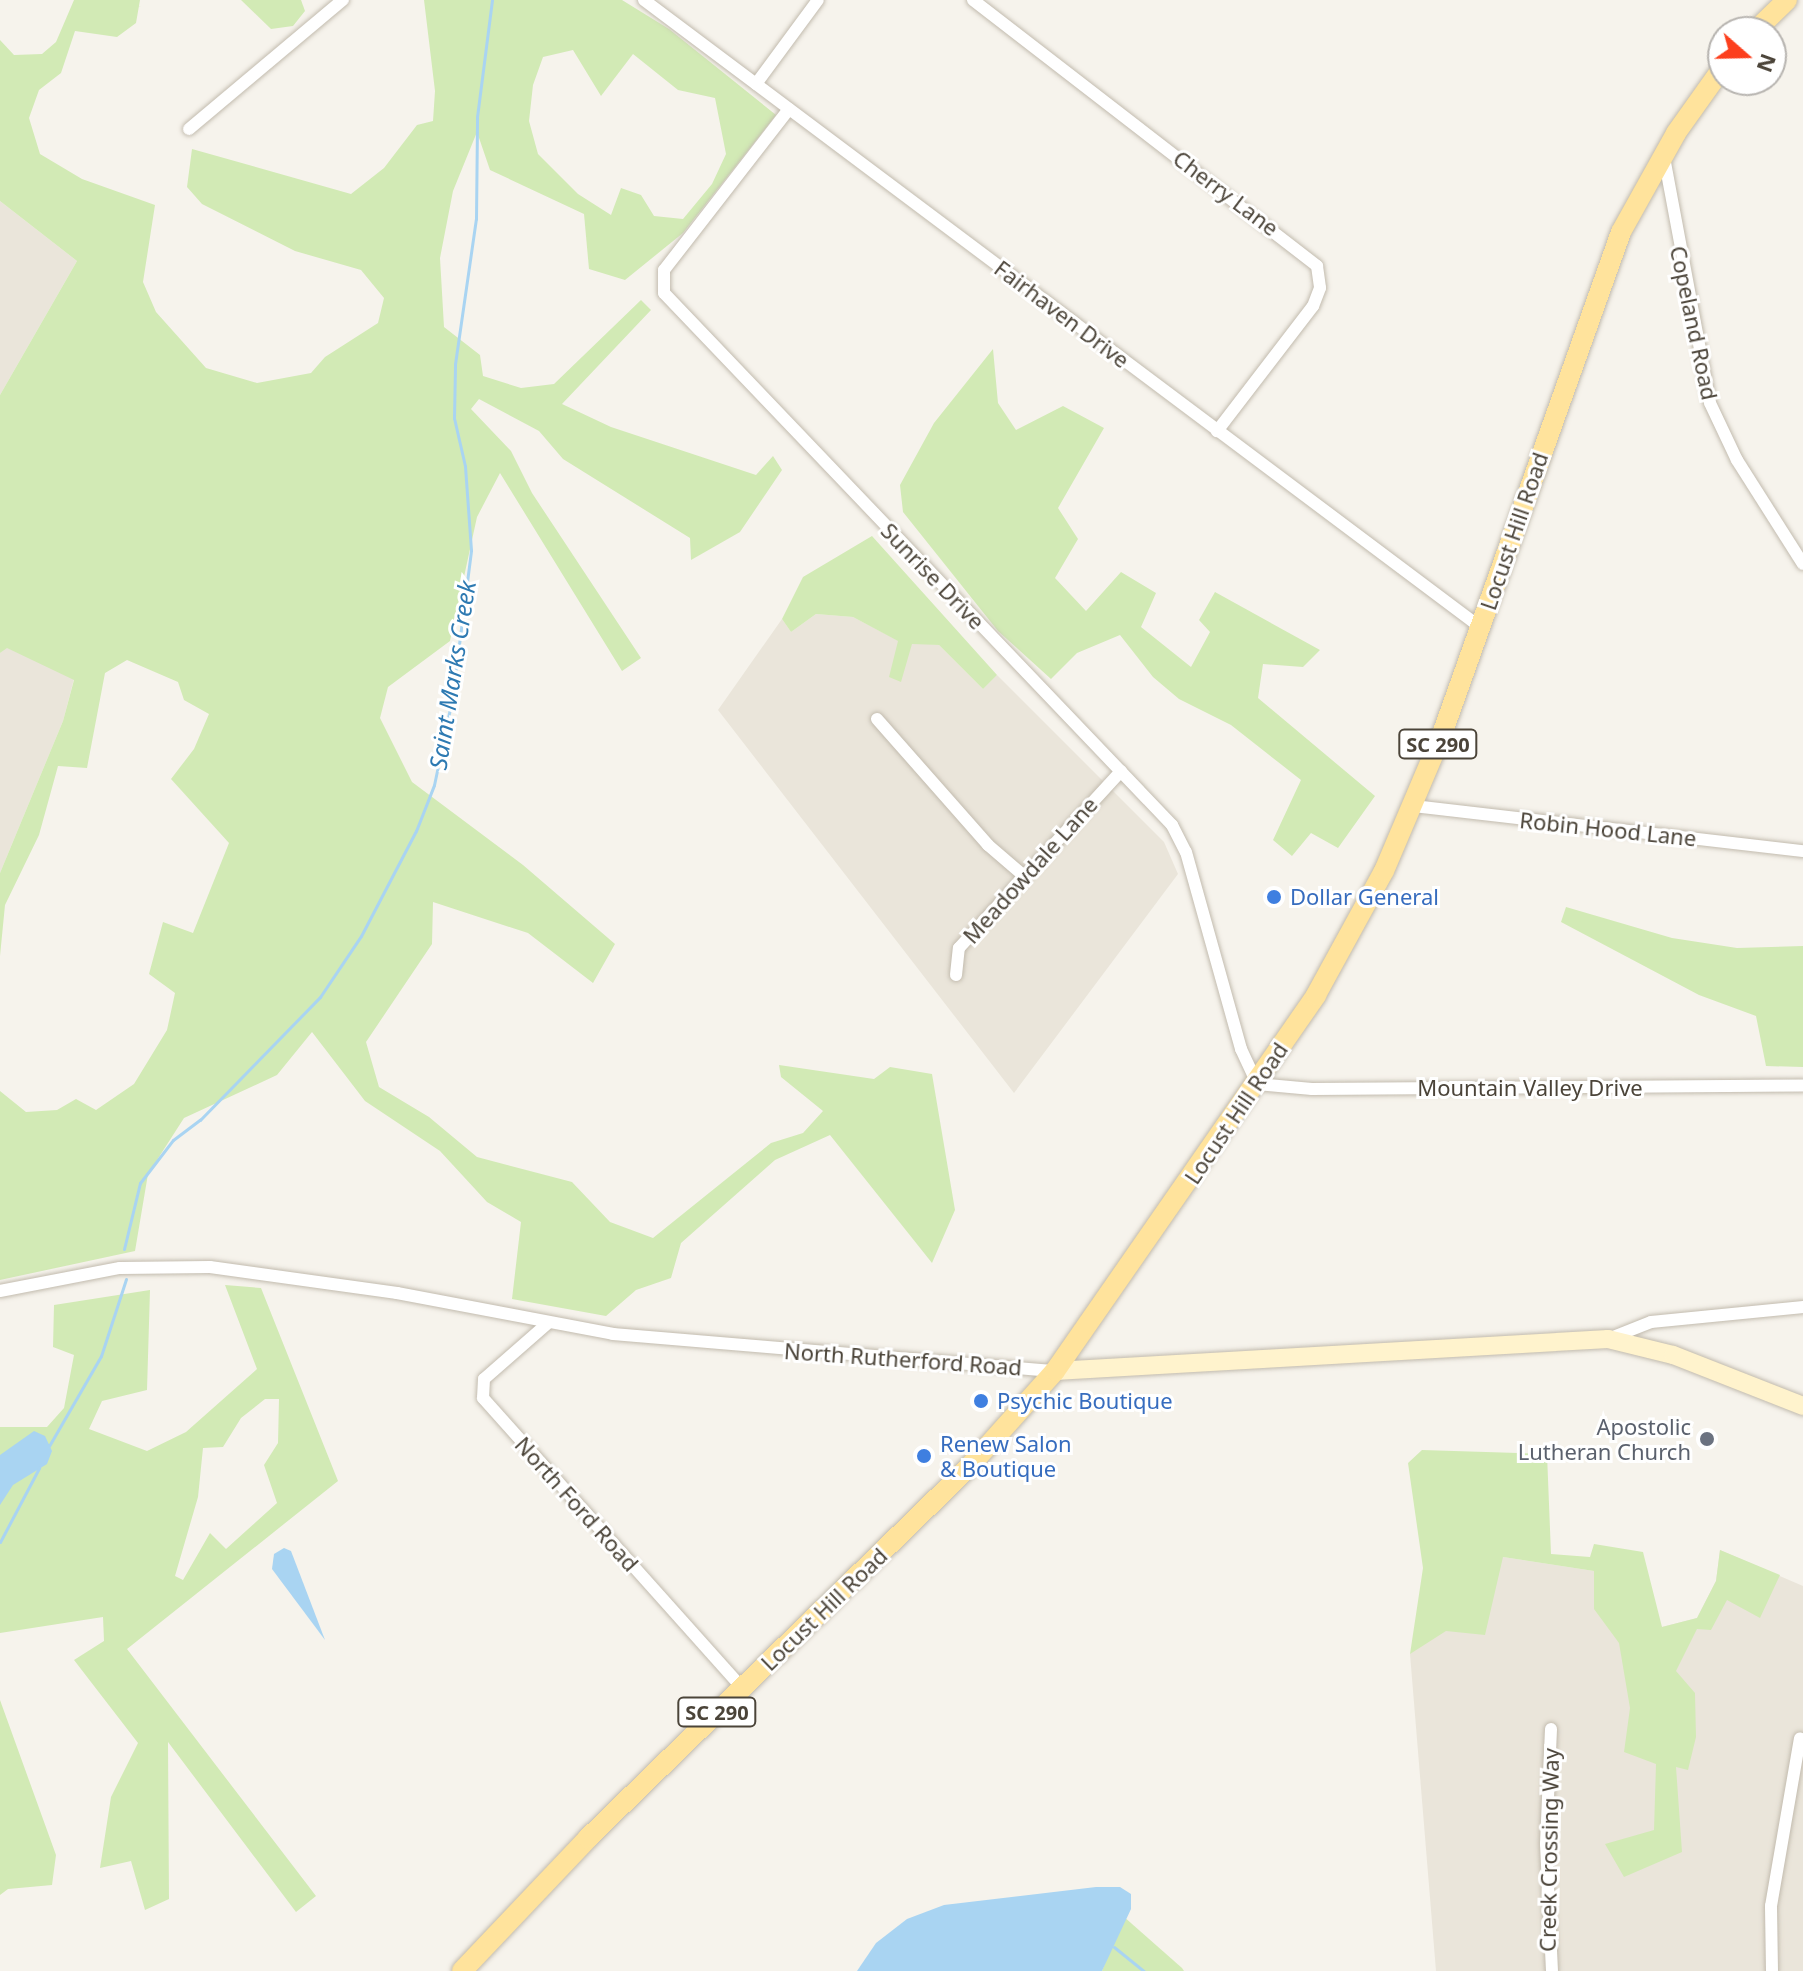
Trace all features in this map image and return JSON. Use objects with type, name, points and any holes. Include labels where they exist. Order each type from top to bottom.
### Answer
[{"type":"main road","points":[[1770,16],[1787,0]]},
{"type":"main road","name":"Locust Hill Road","points":[[462,1971],[588,1838],[968,1468],[1055,1371],[1257,1084],[1348,940],[1413,806],[1609,262],[1664,154],[1707,91]]},
{"type":"street","points":[[189,129],[343,0]]},
{"type":"street","name":"Fairhaven Drive","points":[[644,0],[1480,627]]},
{"type":"street","points":[[756,84],[818,0]]},
{"type":"street","name":"Cherry Lane","points":[[973,0],[1317,266],[1320,288],[1313,306],[1217,431]]},
{"type":"street","name":"Sunrise Drive","points":[[789,109],[664,270],[664,293],[1121,771],[1180,838],[1241,1049],[1257,1084]]},
{"type":"street","name":"Copeland Road","points":[[1664,154],[1710,403],[1737,460],[1803,564]]},
{"type":"street","points":[[877,719],[988,845],[1023,875]]},
{"type":"street","name":"Meadowdale Lane","points":[[956,975],[959,948],[1121,771]]},
{"type":"street","name":"Robin Hood Lane","points":[[1413,806],[1803,851]]},
{"type":"street","name":"Mountain Valley Drive","points":[[1257,1084],[1312,1089],[1803,1086]]},
{"type":"street","name":"North Rutherford Road","points":[[0,1291],[120,1268],[210,1267],[383,1291],[548,1323],[682,1342],[1055,1371],[1608,1339],[1673,1355],[1803,1406]]},
{"type":"street","points":[[1608,1339],[1651,1322],[1803,1307]]},
{"type":"street","name":"North Ford Road","points":[[548,1323],[484,1379],[483,1398],[742,1688]]},
{"type":"street","name":"Creek Crossing Way","points":[[1551,1729],[1546,1844],[1552,1971]]},
{"type":"street","points":[[1772,1971],[1771,1906],[1800,1738]]},
{"type":"shaded area","points":[[0,201],[77,261],[0,395]]},
{"type":"shaded area","points":[[816,614],[853,617],[899,641],[939,645],[983,689],[997,675],[1164,842],[1178,874],[1014,1093],[718,710],[782,619],[791,632]]},
{"type":"shaded area","points":[[7,647],[74,679],[63,721],[0,873],[0,653]]},
{"type":"shaded area","points":[[1720,1550],[1803,1586],[1803,1971],[1436,1971],[1410,1654],[1503,1557],[1594,1571],[1662,1627],[1697,1618],[1716,1581]]},
{"type":"green space","points":[[74,0],[140,0],[136,23],[117,37],[75,31],[61,73],[39,90],[29,118],[40,154],[82,179],[155,205],[143,282],[156,312],[206,368],[257,383],[311,373],[325,357],[378,323],[384,298],[361,270],[295,251],[202,204],[187,187],[192,149],[351,194],[384,168],[417,125],[433,121],[435,91],[424,0],[622,0],[669,29],[776,115],[683,233],[625,280],[589,269],[584,214],[490,170],[477,132],[453,191],[440,258],[444,327],[480,355],[483,376],[521,388],[554,384],[641,300],[651,310],[562,404],[611,427],[756,475],[773,456],[782,470],[740,532],[691,560],[690,538],[563,459],[539,431],[479,399],[471,409],[511,451],[532,493],[641,658],[622,671],[500,473],[477,517],[450,641],[388,687],[380,718],[412,782],[523,865],[615,944],[593,983],[528,933],[433,902],[432,944],[366,1042],[379,1087],[429,1117],[477,1157],[572,1182],[610,1222],[653,1238],[771,1143],[803,1133],[823,1111],[781,1077],[779,1065],[874,1079],[890,1067],[932,1074],[955,1210],[932,1263],[830,1135],[775,1160],[681,1243],[671,1278],[636,1290],[606,1316],[512,1299],[521,1222],[487,1202],[440,1151],[365,1101],[312,1032],[277,1075],[184,1118],[148,1174],[135,1251],[0,1280],[0,1091],[26,1112],[57,1110],[76,1099],[96,1110],[134,1084],[167,1030],[175,993],[149,974],[163,922],[193,933],[229,843],[171,779],[194,749],[209,714],[184,700],[178,682],[127,660],[105,673],[87,768],[58,766],[39,835],[5,905],[0,956],[0,873],[63,721],[74,680],[7,648],[0,653],[0,395],[77,261],[0,201],[0,40],[14,55],[42,54],[56,42]],"holes":[[[573,50],[601,96],[633,54],[678,90],[715,98],[726,154],[712,184],[683,219],[654,216],[641,195],[621,188],[611,215],[578,194],[538,154],[529,121],[533,85],[543,57]]]},
{"type":"green space","points":[[241,0],[301,0],[305,11],[293,26],[271,29]]},
{"type":"green space","points":[[993,349],[998,403],[1016,430],[1063,406],[1104,428],[1058,508],[1078,539],[1055,578],[1086,611],[1121,572],[1156,593],[1141,627],[1191,667],[1210,632],[1199,620],[1215,592],[1320,650],[1303,667],[1263,664],[1258,698],[1375,796],[1338,848],[1311,833],[1292,856],[1273,840],[1301,780],[1231,725],[1179,699],[1153,677],[1120,635],[1077,653],[1051,679],[998,631],[903,512],[900,485],[934,423]]},
{"type":"green space","points":[[872,536],[997,675],[983,689],[939,645],[912,644],[901,682],[889,677],[898,641],[853,617],[816,614],[791,632],[782,619],[803,577]]},
{"type":"green space","points":[[1566,907],[1672,938],[1737,948],[1803,946],[1803,1067],[1766,1066],[1756,1016],[1699,995],[1561,922]]},
{"type":"green space","points":[[225,1285],[261,1288],[338,1481],[127,1649],[316,1896],[296,1912],[168,1742],[169,1899],[145,1910],[131,1861],[100,1868],[111,1797],[138,1743],[74,1660],[104,1641],[103,1617],[0,1633],[0,1427],[47,1427],[64,1408],[74,1355],[53,1347],[54,1305],[150,1290],[147,1390],[102,1401],[89,1429],[147,1451],[186,1432],[257,1369]],"holes":[[[265,1399],[279,1399],[278,1443],[264,1465],[277,1503],[226,1549],[210,1533],[183,1580],[175,1576],[198,1497],[203,1448],[223,1447],[241,1418]]]},
{"type":"green space","points":[[1422,1450],[1547,1454],[1551,1554],[1590,1557],[1594,1544],[1643,1552],[1662,1627],[1697,1618],[1716,1581],[1720,1550],[1780,1575],[1760,1618],[1727,1600],[1711,1630],[1697,1629],[1676,1671],[1695,1693],[1696,1737],[1688,1770],[1676,1767],[1682,1852],[1624,1877],[1605,1844],[1654,1830],[1656,1764],[1624,1752],[1630,1708],[1619,1643],[1594,1609],[1594,1571],[1503,1557],[1485,1635],[1446,1631],[1410,1654],[1423,1568],[1408,1463]]},
{"type":"green space","points":[[0,1700],[56,1855],[52,1885],[8,1889],[0,1895]]},
{"type":"green space","points":[[1123,1916],[1182,1968],[1184,1971],[1102,1971]]},
{"type":"water","points":[[34,1431],[45,1436],[52,1451],[47,1464],[13,1485],[0,1505],[0,1455]]},
{"type":"water","points":[[284,1548],[291,1551],[325,1640],[272,1569],[274,1554]]},
{"type":"water","points":[[1096,1887],[1120,1887],[1131,1894],[1131,1909],[1102,1971],[857,1971],[876,1943],[907,1919],[944,1905]]},
{"type":"waterway","name":"Saint Marks Creek","points":[[124,1249],[140,1183],[173,1140],[200,1120],[320,997],[361,936],[416,831],[434,785],[452,699],[471,550],[465,466],[454,418],[455,364],[476,219],[477,117],[492,0]]},
{"type":"waterway","name":"Saint Marks Creek","points":[[49,1446],[101,1356],[126,1279]]},
{"type":"waterway","name":"Saint Marks Creek","points":[[0,1542],[39,1468]]},
{"type":"waterway","points":[[1114,1947],[1144,1971]]},
{"type":"place","name":"Dollar General","points":[[1274,897]]},
{"type":"place","name":"Psychic Boutique","points":[[981,1401]]},
{"type":"place","name":"Apostolic Lutheran Church","points":[[1707,1439]]},
{"type":"place","name":"Renew Salon & Boutique","points":[[924,1456]]}]
